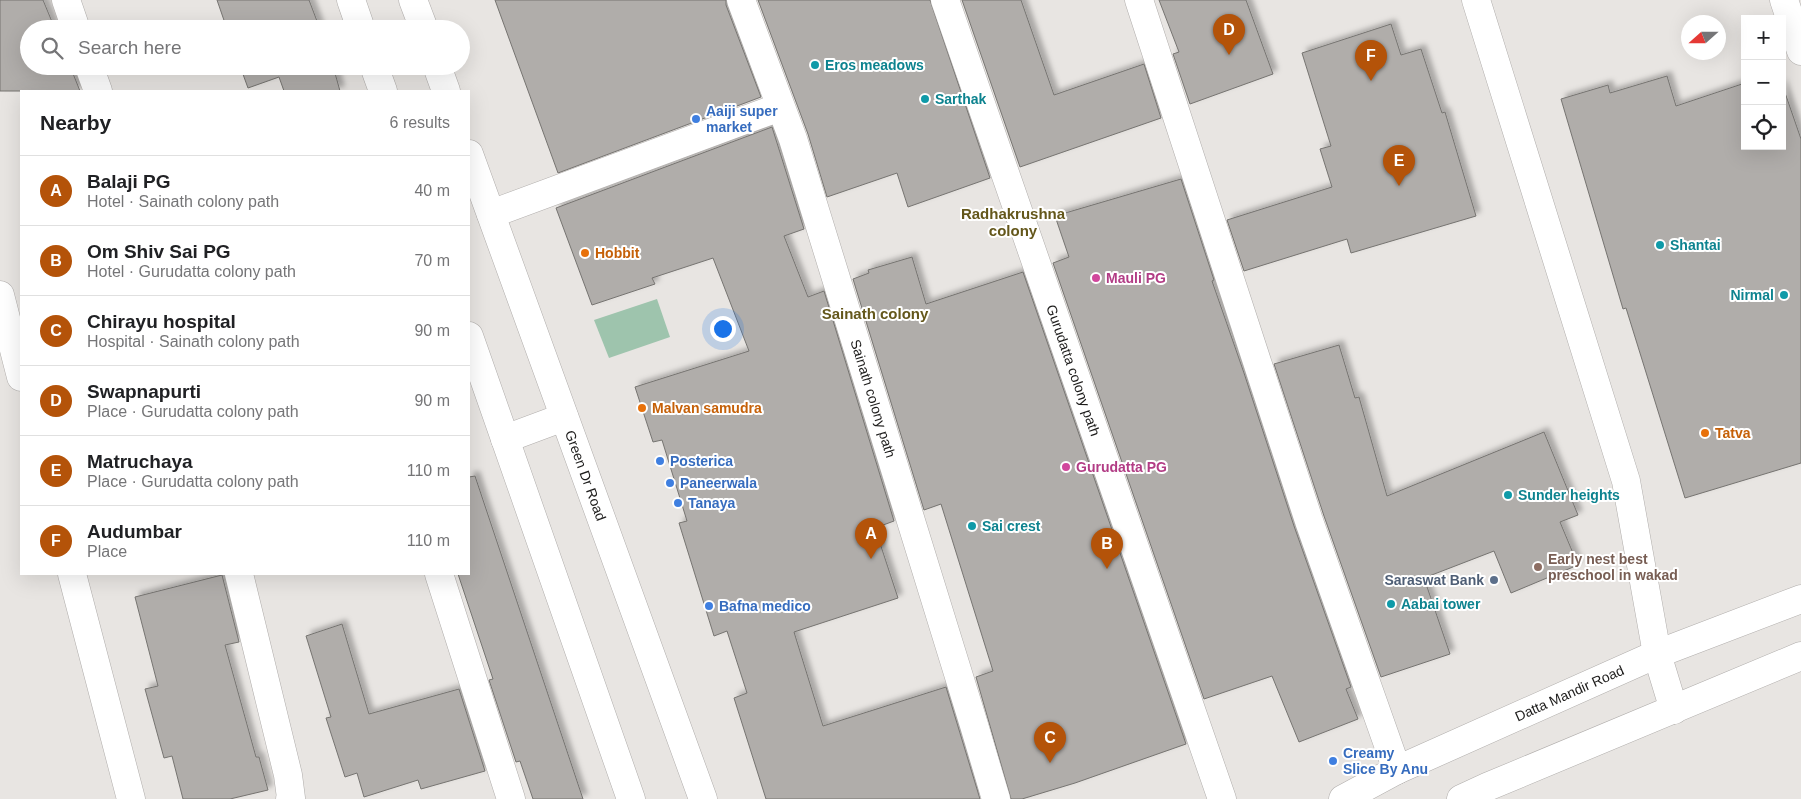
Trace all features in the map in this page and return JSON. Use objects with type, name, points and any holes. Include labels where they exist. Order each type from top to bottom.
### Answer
[{"type":"street","points":[[66,0],[73,20]]},
{"type":"street","points":[[351,0],[358,20]]},
{"type":"street","points":[[413,0],[421,20]]},
{"type":"street","name":"Sainath colony path","points":[[741,0],[796,148],[996,799]]},
{"type":"street","name":"Gurudatta colony path","points":[[944,0],[1222,799]]},
{"type":"street","points":[[1139,0],[1309,521],[1397,770]]},
{"type":"street","points":[[1476,0],[1626,481],[1657,654],[1674,710]]},
{"type":"street","points":[[1784,0],[1801,51]]},
{"type":"street","points":[[92,75],[98,90]]},
{"type":"street","points":[[377,75],[383,90]]},
{"type":"street","points":[[440,75],[446,90]]},
{"type":"street","points":[[491,214],[780,107]]},
{"type":"street","name":"Green Dr Road","points":[[470,157],[703,799]]},
{"type":"street","points":[[0,295],[20,373]]},
{"type":"street","points":[[470,339],[631,799]]},
{"type":"street","points":[[505,439],[564,417]]},
{"type":"street","points":[[72,575],[131,799]]},
{"type":"street","points":[[239,575],[288,775],[290,799]]},
{"type":"street","points":[[439,575],[511,799]]},
{"type":"street","name":"Datta Mandir Road","points":[[1343,799],[1397,770],[1657,654],[1801,599]]},
{"type":"street","points":[[1461,799],[1801,656]]},
{"type":"green space","points":[[657,299],[670,337],[609,358],[594,320]]},
{"type":"building","points":[[0,0],[43,0],[51,20],[20,20],[20,75],[74,75],[80,90],[0,91]]},
{"type":"building","points":[[217,0],[309,0],[317,20],[224,20]]},
{"type":"building","points":[[495,0],[726,0],[726,5],[761,97],[558,173]]},
{"type":"building","points":[[758,0],[930,0],[990,178],[908,207],[897,173],[827,197],[808,134]]},
{"type":"building","points":[[962,0],[1021,0],[1054,95],[1144,64],[1161,118],[1020,167]]},
{"type":"building","points":[[1159,0],[1246,0],[1273,74],[1190,104],[1173,54],[1179,52]]},
{"type":"building","points":[[1391,24],[1401,55],[1421,49],[1442,113],[1445,112],[1476,216],[1351,253],[1347,239],[1244,271],[1227,220],[1332,187],[1320,149],[1331,146],[1302,53]]},
{"type":"building","points":[[243,75],[336,75],[340,90],[284,90],[279,77],[248,88]]},
{"type":"building","points":[[1667,76],[1676,106],[1741,84],[1741,150],[1786,150],[1786,96],[1801,139],[1801,463],[1685,498],[1626,308],[1623,309],[1561,99],[1608,85],[1610,93]]},
{"type":"building","points":[[772,127],[804,229],[784,236],[808,297],[824,291],[894,521],[875,528],[898,598],[794,632],[823,726],[946,687],[980,799],[766,799],[734,698],[747,693],[727,631],[714,636],[679,523],[687,521],[662,440],[653,442],[635,387],[749,351],[713,258],[652,278],[655,284],[592,305],[556,208]]},
{"type":"building","points":[[1181,179],[1214,280],[1212,281],[1294,526],[1351,687],[1346,689],[1358,719],[1299,742],[1272,676],[1204,699],[1053,263],[1069,257],[1055,216]]},
{"type":"building","points":[[912,257],[926,304],[1023,272],[1186,744],[1075,783],[1022,799],[1011,799],[976,677],[993,671],[941,504],[924,510],[853,279],[869,273],[868,270]]},
{"type":"building","points":[[1339,345],[1355,398],[1359,397],[1387,496],[1544,432],[1578,515],[1560,522],[1578,565],[1511,593],[1494,551],[1424,578],[1450,654],[1381,677],[1324,516],[1274,364]]},
{"type":"building","points":[[475,476],[583,799],[533,799],[520,761],[516,762],[489,680],[493,679],[458,575],[470,575],[470,477]]},
{"type":"building","points":[[222,575],[239,642],[225,645],[256,757],[259,757],[268,790],[230,799],[183,799],[172,756],[164,758],[145,689],[158,686],[135,597]]},
{"type":"building","points":[[342,624],[369,714],[459,689],[485,771],[421,789],[418,780],[364,797],[357,773],[345,777],[326,718],[331,717],[306,636]]},
{"type":"place","name":"Swapnapurti","points":[[1229,55]]},
{"type":"place","name":"Eros meadows","points":[[815,65]]},
{"type":"place","name":"Audumbar","points":[[1371,81]]},
{"type":"place","name":"Sarthak","points":[[925,99]]},
{"type":"place","name":"Aaiji super market","points":[[696,119]]},
{"type":"place","name":"Matruchaya","points":[[1399,186]]},
{"type":"place","name":"Shantai","points":[[1660,245]]},
{"type":"place","name":"Hobbit","points":[[585,253]]},
{"type":"place","name":"Mauli PG","points":[[1096,278]]},
{"type":"place","name":"Nirmal","points":[[1784,295]]},
{"type":"place","name":"Malvan samudra","points":[[642,408]]},
{"type":"place","name":"Tatva","points":[[1705,433]]},
{"type":"place","name":"Posterica","points":[[660,461]]},
{"type":"place","name":"Gurudatta PG","points":[[1066,467]]},
{"type":"place","name":"Paneerwala","points":[[670,483]]},
{"type":"place","name":"Sunder heights","points":[[1508,495]]},
{"type":"place","name":"Tanaya","points":[[678,503]]},
{"type":"place","name":"Sai crest","points":[[972,526]]},
{"type":"place","name":"Balaji PG","points":[[871,559]]},
{"type":"place","name":"Early nest best preschool in wakad","points":[[1538,567]]},
{"type":"place","name":"Om Shiv Sai PG","points":[[1107,569]]},
{"type":"place","name":"Saraswat Bank","points":[[1494,580]]},
{"type":"place","name":"Aabai tower","points":[[1391,604]]},
{"type":"place","name":"Bafna medico","points":[[709,606]]},
{"type":"place","name":"Creamy Slice By Anu","points":[[1333,761]]},
{"type":"place","name":"Chirayu hospital","points":[[1050,763]]},
{"type":"district","name":"Radhakrushna colony","points":[[1013,222]]},
{"type":"district","name":"Sainath colony","points":[[875,313]]}]
